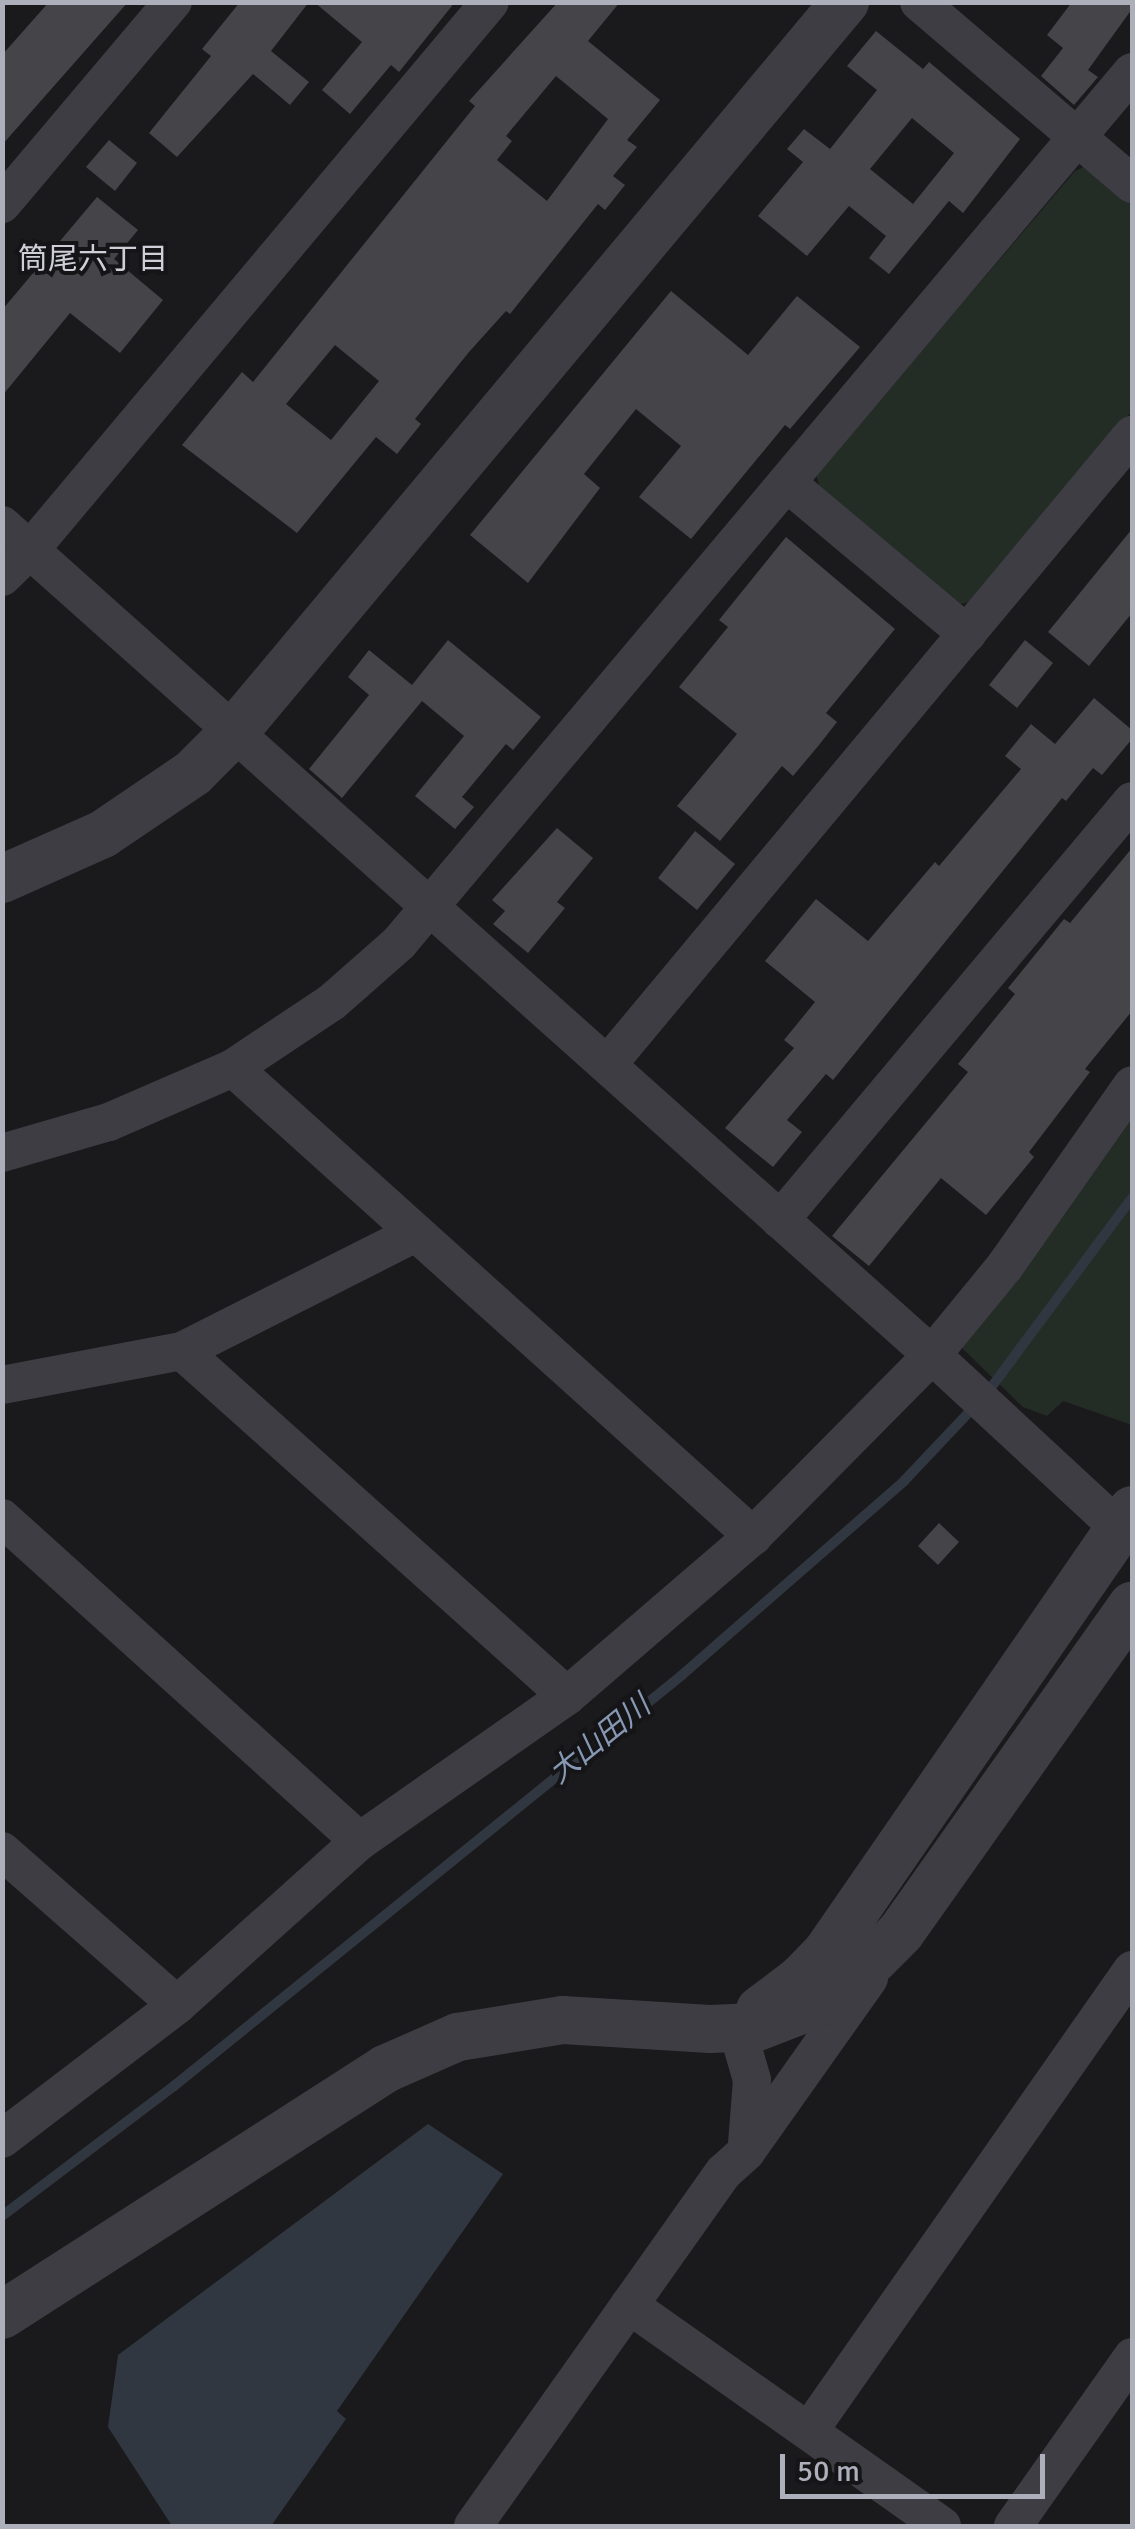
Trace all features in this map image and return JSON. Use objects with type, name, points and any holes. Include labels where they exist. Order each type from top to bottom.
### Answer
[{"type":"street","points":[[2,204],[173,2]]},
{"type":"street","points":[[2,576],[30,550],[490,2]]},
{"type":"street","points":[[2,878],[103,834],[194,773],[235,731],[845,2]]},
{"type":"street","points":[[920,2],[1132,184]]},
{"type":"street","points":[[2,1153],[109,1122],[234,1068],[332,1002],[432,907],[1132,72]]},
{"type":"street","points":[[608,1064],[1132,436]]},
{"type":"street","points":[[786,483],[967,634]]},
{"type":"street","points":[[2,525],[1040,1453],[1128,1526],[827,1952],[801,1979],[758,2011],[724,2028]]},
{"type":"street","points":[[780,1220],[1132,801]]},
{"type":"street","points":[[234,1068],[753,1536]]},
{"type":"street","points":[[2,2138],[177,2005],[360,1841],[567,1696],[753,1536],[932,1355],[1005,1266],[1132,1085]]},
{"type":"street","points":[[2,1386],[182,1352],[416,1233]]},
{"type":"street","points":[[182,1352],[567,1696]]},
{"type":"street","points":[[2,1518],[360,1841]]},
{"type":"street","points":[[473,2526],[724,2172],[746,2152],[1132,1606]]},
{"type":"street","points":[[2,1850],[177,2005]]},
{"type":"street","points":[[2,2315],[385,2069],[458,2037],[562,2020],[757,2027],[822,2002],[857,1976],[901,1932]]},
{"type":"street","points":[[809,2431],[1132,1970]]},
{"type":"street","points":[[724,2028],[752,2080],[746,2152]]},
{"type":"street","points":[[629,2304],[809,2431],[894,2513],[942,2526]]},
{"type":"street","points":[[1013,2526],[1132,2357]]},
{"type":"shaded area","points":[[1088,165],[1132,205],[1132,411],[970,602],[956,605],[822,494],[816,475],[1075,171]]},
{"type":"shaded area","points":[[1132,1111],[1132,1425],[1063,1401],[1047,1416],[1023,1407],[960,1346]]},
{"type":"shaded area","points":[[428,2124],[503,2174],[337,2411],[346,2419],[271,2526],[172,2526],[108,2427],[118,2355]]},
{"type":"building","points":[[49,2],[128,2],[2,145],[2,55]]},
{"type":"building","points":[[240,2],[309,2],[271,51],[309,82],[290,105],[253,74],[177,157],[149,133],[211,56],[202,49]]},
{"type":"building","points":[[314,2],[455,2],[399,72],[391,65],[350,114],[322,90],[362,42]]},
{"type":"building","points":[[558,2],[620,2],[588,41],[660,100],[627,140],[637,147],[613,176],[625,185],[605,210],[598,204],[510,314],[506,311],[469,352],[415,419],[421,424],[397,454],[376,437],[297,533],[182,445],[242,372],[253,382],[475,106],[469,101]],"holes":[[[556,76],[608,119],[547,201],[497,160],[512,141],[506,136]],[[335,345],[379,381],[331,440],[286,404]]]},
{"type":"building","points":[[1072,2],[1132,2],[1132,9],[1088,70],[1098,77],[1074,105],[1041,76],[1063,48],[1047,35]]},
{"type":"building","points":[[876,31],[923,69],[929,62],[1020,139],[963,213],[949,201],[889,274],[869,258],[886,236],[849,206],[807,256],[758,216],[803,162],[787,149],[804,129],[830,149],[877,90],[847,66]],"holes":[[[912,118],[954,153],[913,204],[870,169]]]},
{"type":"building","points":[[109,140],[137,163],[115,191],[86,167]]},
{"type":"building","points":[[97,197],[138,230],[114,259],[163,300],[120,353],[70,313],[2,396],[2,310]]},
{"type":"building","points":[[671,291],[748,355],[797,296],[860,347],[790,429],[785,425],[691,539],[639,497],[681,446],[636,409],[584,474],[600,488],[528,583],[470,535]]},
{"type":"building","points":[[1132,529],[1132,613],[1089,666],[1048,632]]},
{"type":"building","points":[[786,537],[895,629],[826,713],[837,722],[819,745],[793,776],[782,766],[720,841],[677,806],[737,734],[679,687],[728,627],[719,620]]},
{"type":"building","points":[[448,640],[541,717],[513,750],[506,744],[462,797],[474,807],[455,829],[415,796],[464,736],[422,701],[342,798],[309,769],[369,695],[348,677],[369,650],[412,685]]},
{"type":"building","points":[[1025,640],[1053,663],[1017,708],[989,685]]},
{"type":"building","points":[[1094,698],[1132,730],[1132,739],[1102,775],[1093,768],[1066,801],[1062,798],[833,1080],[826,1074],[787,1120],[802,1132],[773,1167],[725,1128],[794,1048],[784,1040],[815,1002],[765,961],[816,899],[868,941],[935,862],[939,866],[1021,769],[1005,756],[1031,724],[1055,744]]},
{"type":"building","points":[[557,828],[593,858],[557,902],[565,908],[528,953],[493,924],[505,911],[492,900]]},
{"type":"building","points":[[695,831],[735,864],[697,910],[658,878]]},
{"type":"building","points":[[1132,848],[1132,1011],[1085,1069],[1090,1072],[1029,1152],[1034,1157],[986,1215],[941,1178],[869,1266],[832,1236],[968,1072],[958,1064],[1015,994],[1008,988],[1064,919],[1070,923]]},
{"type":"building","points":[[939,1523],[959,1542],[938,1565],[918,1546]]},
{"type":"waterway","name":"大山田川","points":[[987,1393],[1132,1198]]},
{"type":"waterway","name":"大山田川","points":[[2,2216],[174,2086],[682,1675],[904,1481],[975,1406]]},
{"type":"district","name":"筒尾六丁目","points":[[93,260]]}]
